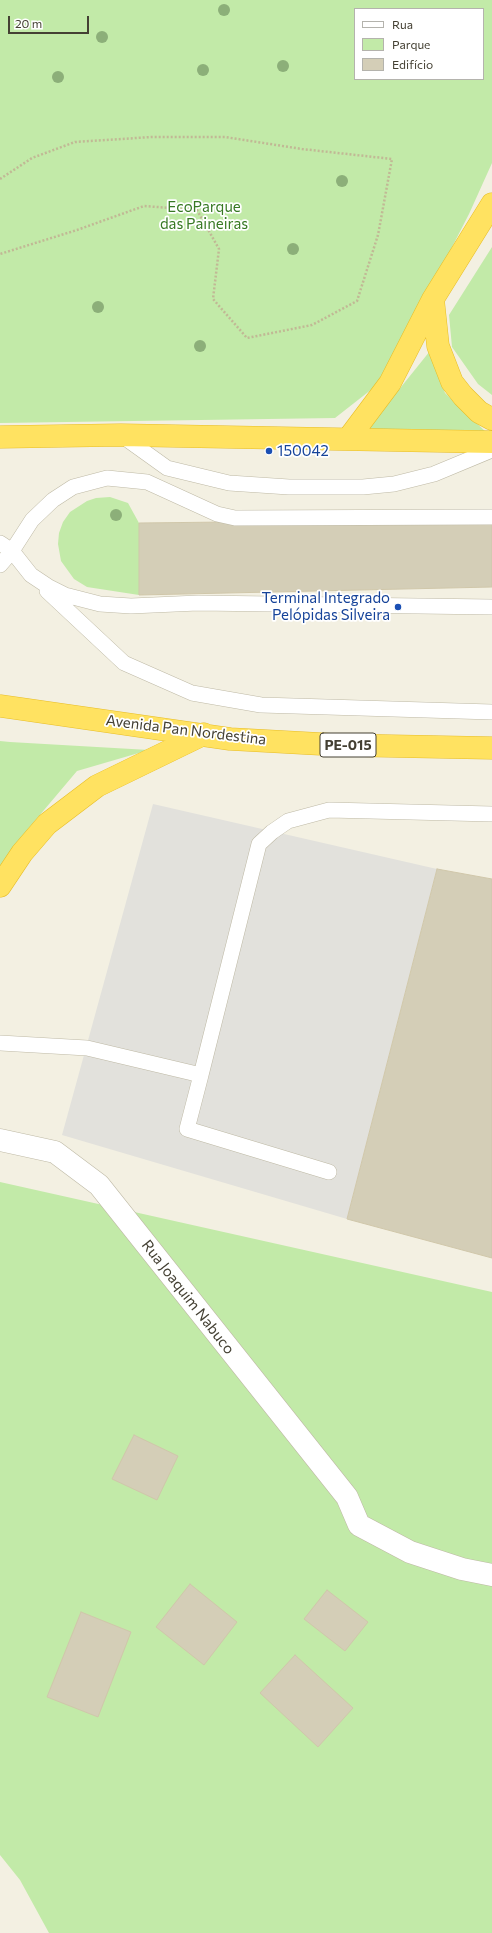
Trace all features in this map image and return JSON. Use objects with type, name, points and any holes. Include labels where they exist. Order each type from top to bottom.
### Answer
[{"type":"highway","points":[[348,439],[390,383],[433,299],[492,204]]},
{"type":"highway","points":[[433,299],[438,346],[452,382],[479,412],[492,419]]},
{"type":"highway","points":[[0,437],[121,435],[492,442]]},
{"type":"highway","name":"Avenida Pan Nordestina","points":[[0,706],[204,734],[230,739],[339,745],[492,748]]},
{"type":"highway","points":[[0,886],[22,853],[47,824],[97,786],[204,734]]},
{"type":"street","name":"Rua Joaquim Nabuco","points":[[0,1140],[55,1152],[99,1185],[347,1497],[359,1524],[410,1552],[462,1569],[492,1575]]},
{"type":"lane","points":[[121,435],[167,468],[229,483],[289,487],[363,487],[394,484],[434,474],[492,450]]},
{"type":"lane","points":[[0,565],[12,551],[32,520],[53,500],[73,487],[107,478],[147,482],[218,514],[235,518],[492,517]]},
{"type":"lane","points":[[0,543],[12,551],[32,575],[79,622],[124,663],[192,693],[261,705],[492,712]]},
{"type":"lane","points":[[32,575],[65,595],[100,604],[198,603],[492,606]]},
{"type":"lane","points":[[329,1172],[187,1129],[259,844],[272,832],[288,821],[329,810],[492,814]]},
{"type":"lane","points":[[0,1043],[87,1048],[201,1075]]},
{"type":"path","points":[[0,179],[32,158],[75,142],[152,137],[226,137],[302,149],[392,159],[378,235],[357,301],[312,325],[247,338],[214,299],[219,249],[197,210],[144,206],[77,230],[0,254]]},
{"type":"green space","name":"EcoParque das Paineiras","points":[[0,0],[492,0],[492,163],[469,214],[392,364],[372,389],[335,418],[0,423]]},
{"type":"green space","points":[[492,247],[492,395],[478,384],[452,347],[449,315]]},
{"type":"green space","points":[[430,351],[445,393],[488,434],[364,433]]},
{"type":"green space","points":[[110,497],[128,503],[139,523],[139,595],[87,587],[74,579],[61,561],[58,544],[59,533],[63,522],[70,512],[87,501],[96,498]]},
{"type":"green space","points":[[0,741],[149,750],[77,771],[28,829],[0,873]]},
{"type":"green space","points":[[0,1182],[492,1292],[492,1933],[49,1933],[20,1880],[0,1855]]},
{"type":"shaded area","points":[[153,804],[437,869],[347,1219],[62,1135]]},
{"type":"building","points":[[492,519],[492,587],[139,595],[139,523]]},
{"type":"building","points":[[437,869],[492,879],[492,1258],[347,1219]]},
{"type":"building","points":[[134,1435],[178,1456],[157,1500],[112,1479]]},
{"type":"building","points":[[190,1584],[237,1622],[204,1665],[156,1627]]},
{"type":"building","points":[[327,1590],[368,1622],[345,1651],[304,1619]]},
{"type":"building","points":[[81,1612],[131,1632],[98,1717],[47,1697]]},
{"type":"building","points":[[295,1655],[353,1708],[318,1747],[260,1693]]},
{"type":"place","name":"150042","points":[[269,451]]},
{"type":"place","name":"Terminal Integrado Pelópidas Silveira","points":[[398,607]]}]
